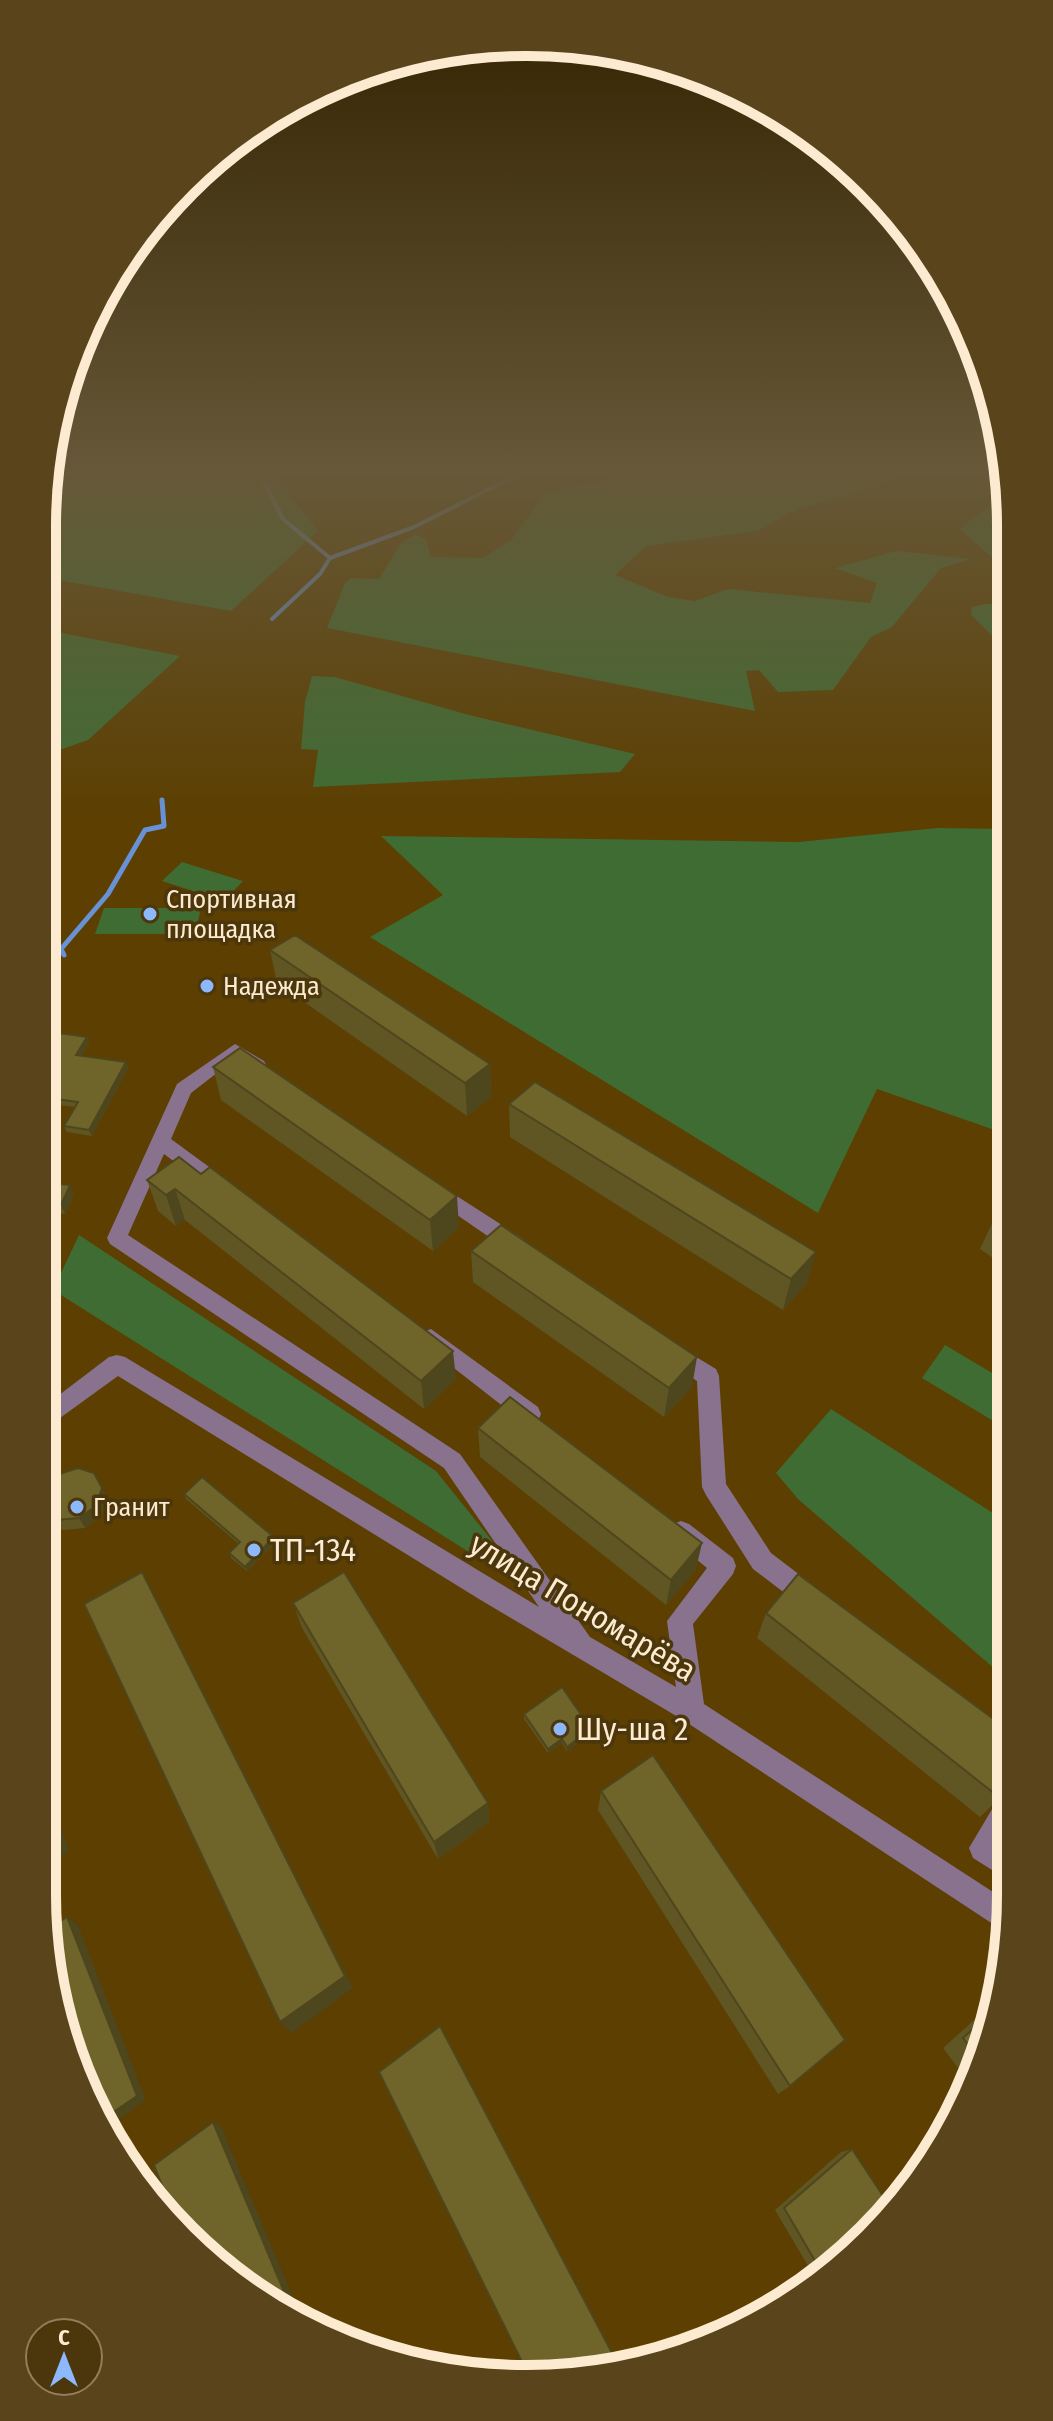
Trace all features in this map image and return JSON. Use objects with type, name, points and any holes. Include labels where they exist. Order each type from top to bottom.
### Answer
[{"type":"street","points":[[273,1076],[235,1050],[184,1089],[117,1238],[452,1461],[581,1646]]},
{"type":"street","points":[[161,1142],[248,1205]]},
{"type":"street","points":[[421,1180],[539,1260]]},
{"type":"street","points":[[411,1323],[551,1431]]},
{"type":"street","points":[[656,1340],[708,1376],[714,1487],[762,1561],[824,1608]]},
{"type":"street","name":"улица Пономарёва","points":[[56,1410],[117,1364],[692,1711],[996,1911]]},
{"type":"street","points":[[662,1518],[724,1566],[680,1621],[692,1711]]},
{"type":"street","points":[[997,1826],[983,1848],[997,1858]]},
{"type":"green space","points":[[114,590],[254,590],[231,611]]},
{"type":"green space","points":[[342,590],[651,590],[668,597],[695,601],[725,590],[738,590],[870,603],[875,590],[923,590],[892,627],[871,637],[833,690],[778,692],[759,670],[746,671],[755,711],[327,628]]},
{"type":"green space","points":[[997,605],[997,640],[971,615],[972,607]]},
{"type":"green space","points":[[56,632],[180,656],[88,740],[56,751]]},
{"type":"green space","points":[[312,676],[335,677],[469,715],[635,754],[620,772],[313,787],[318,750],[301,749],[305,702]]},
{"type":"green space","points":[[937,828],[997,829],[997,1131],[877,1089],[818,1213],[370,937],[443,895],[381,836],[799,842]]},
{"type":"green space","points":[[182,862],[243,881],[224,901],[162,881]]},
{"type":"green space","name":"Спортивная площадка","points":[[104,908],[201,908],[195,934],[95,934]]},
{"type":"green space","points":[[79,1235],[436,1471],[534,1593],[56,1292],[56,1284]]},
{"type":"green space","points":[[945,1345],[997,1376],[997,1423],[922,1378]]},
{"type":"green space","points":[[831,1409],[997,1516],[997,1671],[798,1499],[776,1473]]},
{"type":"building","points":[[295,935],[490,1064],[465,1083],[270,950]]},
{"type":"building","points":[[59,1033],[87,1037],[76,1055],[126,1062],[89,1130],[64,1126],[78,1102],[56,1099],[56,1038]]},
{"type":"building","points":[[240,1048],[457,1196],[430,1220],[213,1067]]},
{"type":"building","points":[[535,1082],[816,1252],[791,1279],[509,1104]]},
{"type":"building","points":[[179,1157],[201,1174],[210,1167],[453,1351],[421,1381],[175,1189],[166,1195],[147,1180]]},
{"type":"building","points":[[56,1184],[70,1185],[61,1205],[56,1204]]},
{"type":"building","points":[[501,1225],[697,1357],[669,1388],[471,1251]]},
{"type":"building","points":[[510,1397],[702,1543],[671,1580],[478,1428]]},
{"type":"building","name":"Гранит","points":[[78,1468],[94,1473],[102,1488],[96,1506],[79,1518],[56,1520],[56,1477]]},
{"type":"building","points":[[202,1477],[274,1537],[245,1567],[229,1553],[240,1542],[184,1494]]},
{"type":"building","points":[[142,1572],[345,1976],[280,2022],[84,1604]]},
{"type":"building","points":[[344,1572],[488,1803],[434,1842],[293,1603]]},
{"type":"building","points":[[798,1574],[997,1722],[997,1796],[766,1613]]},
{"type":"building","points":[[562,1687],[591,1729],[567,1747],[562,1739],[548,1749],[524,1714]]},
{"type":"building","points":[[653,1755],[845,2040],[790,2086],[601,1791]]},
{"type":"building","points":[[67,1917],[137,2096],[111,2114],[92,2075],[72,2016],[57,1923]]},
{"type":"building","points":[[979,2023],[971,2048],[963,2038]]},
{"type":"building","points":[[440,2026],[614,2357],[523,2365],[379,2072]]},
{"type":"building","points":[[213,2122],[287,2300],[240,2268],[194,2227],[167,2198],[154,2165]]},
{"type":"building","points":[[852,2149],[885,2199],[817,2265],[784,2208]]},
{"type":"waterway","points":[[272,619],[303,590]]},
{"type":"waterway","points":[[64,955],[61,949],[108,894],[145,830],[164,826],[162,800]]},
{"type":"place","name":"Спортивная площадка","points":[[150,914]]},
{"type":"place","name":"Надежда","points":[[207,986]]},
{"type":"place","name":"Гранит","points":[[77,1507]]},
{"type":"place","name":"ТП-134","points":[[254,1550]]},
{"type":"place","name":"Шу-ша 2","points":[[560,1729]]}]
